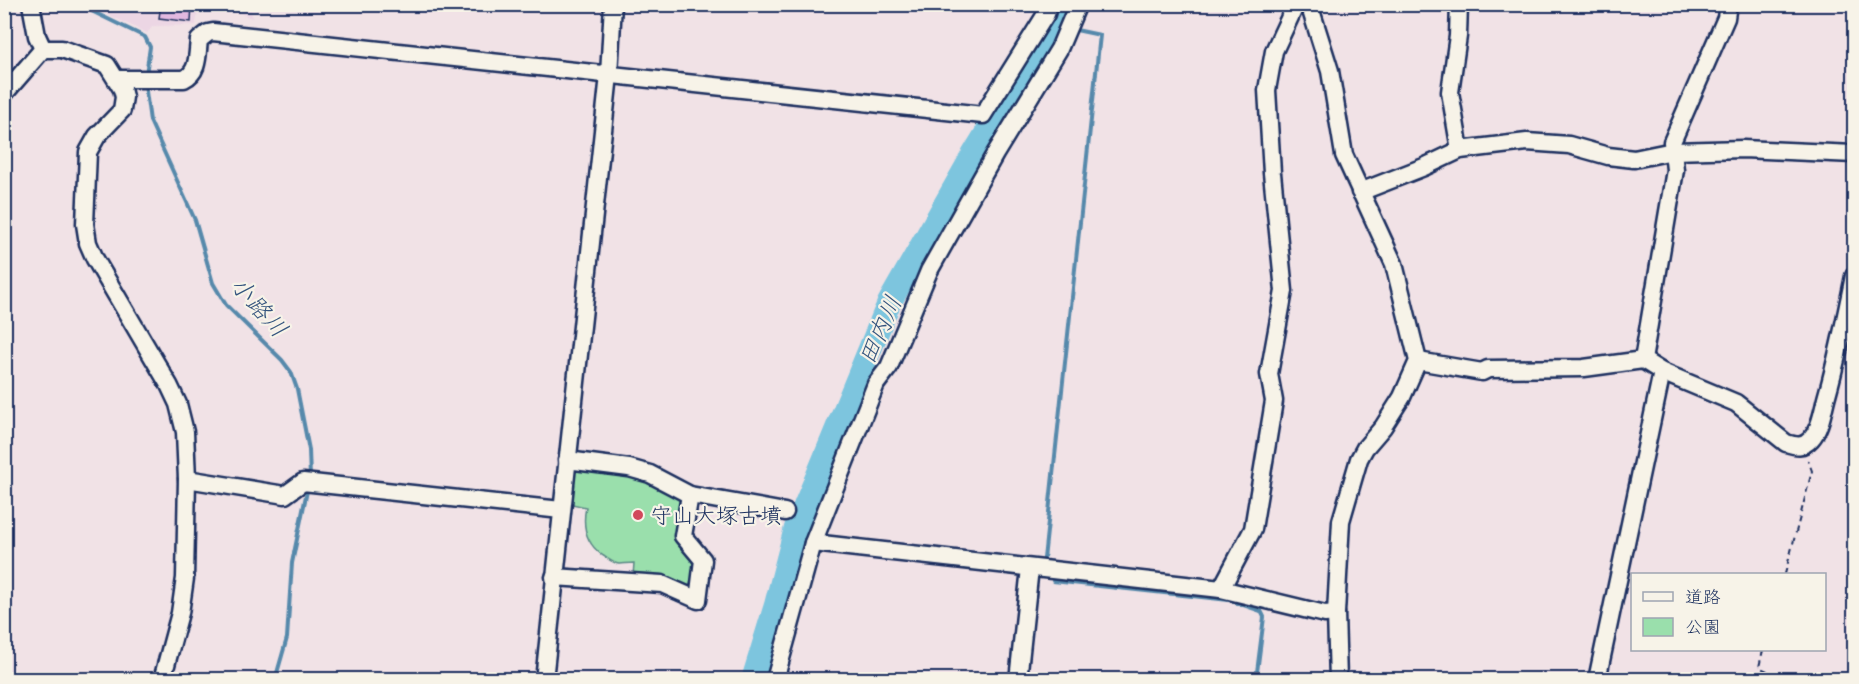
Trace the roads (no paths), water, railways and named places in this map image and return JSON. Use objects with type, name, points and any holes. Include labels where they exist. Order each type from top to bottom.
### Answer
[{"type":"street","points":[[31,4],[37,36],[43,49]]},
{"type":"street","points":[[544,680],[609,75],[614,4]]},
{"type":"street","points":[[118,79],[184,79],[189,77],[195,69],[199,40],[213,32],[983,115],[1046,14],[1049,4]]},
{"type":"street","points":[[775,680],[813,543],[876,384],[889,367],[929,271],[995,154],[1059,49],[1078,4]]},
{"type":"street","points":[[1221,589],[1253,529],[1274,401],[1269,374],[1284,291],[1272,173],[1267,90],[1274,51],[1296,4]]},
{"type":"street","points":[[1309,4],[1330,70],[1344,155],[1394,264],[1418,361],[1402,397],[1359,459],[1341,521],[1336,613],[1338,680]]},
{"type":"street","points":[[1459,4],[1458,36],[1450,92],[1460,150]]},
{"type":"street","points":[[1643,360],[1675,170],[1672,142],[1726,18],[1728,4]]},
{"type":"street","points":[[4,94],[43,49],[62,49],[107,65],[118,79],[124,97],[122,110],[96,135],[88,152],[85,224],[88,243],[107,281],[169,385],[178,404],[185,432],[187,479],[185,578],[180,613],[162,680]]},
{"type":"street","points":[[1360,192],[1460,150],[1527,142],[1569,144],[1608,156],[1634,159],[1673,151],[1743,149],[1854,154]]},
{"type":"street","points":[[1418,361],[1482,372],[1488,369],[1584,368],[1643,360],[1662,372],[1736,403],[1786,443],[1803,446],[1812,439],[1819,426],[1837,357],[1854,276]]},
{"type":"street","points":[[1596,680],[1662,372]]},
{"type":"street","points":[[567,460],[629,468],[650,474],[690,495],[785,512]]},
{"type":"street","points":[[187,479],[285,495],[303,482],[561,510]]},
{"type":"street","points":[[554,577],[662,584],[698,600],[703,560],[683,536],[690,495]]},
{"type":"street","points":[[813,543],[1221,589],[1325,614],[1336,613]]},
{"type":"street","points":[[1018,680],[1030,568]]},
{"type":"waterway","name":"小路川","points":[[77,4],[145,37],[150,47],[146,74]]},
{"type":"waterway","name":"田内川","points":[[753,680],[796,528],[889,303],[975,152],[1053,24],[1060,4]]},
{"type":"waterway","points":[[1053,24],[1062,27]]},
{"type":"waterway","points":[[1044,559],[1100,35],[1076,30]]},
{"type":"waterway","name":"小路川","points":[[145,84],[150,121],[195,220],[213,283],[226,305],[282,360],[291,372],[297,389],[309,450],[310,478]]},
{"type":"waterway","name":"小路川","points":[[275,680],[287,638],[292,563],[308,486]]},
{"type":"waterway","points":[[1053,581],[1229,600],[1261,611],[1264,617],[1256,680]]},
{"type":"place","name":"守山大塚古墳","points":[[638,515]]}]
